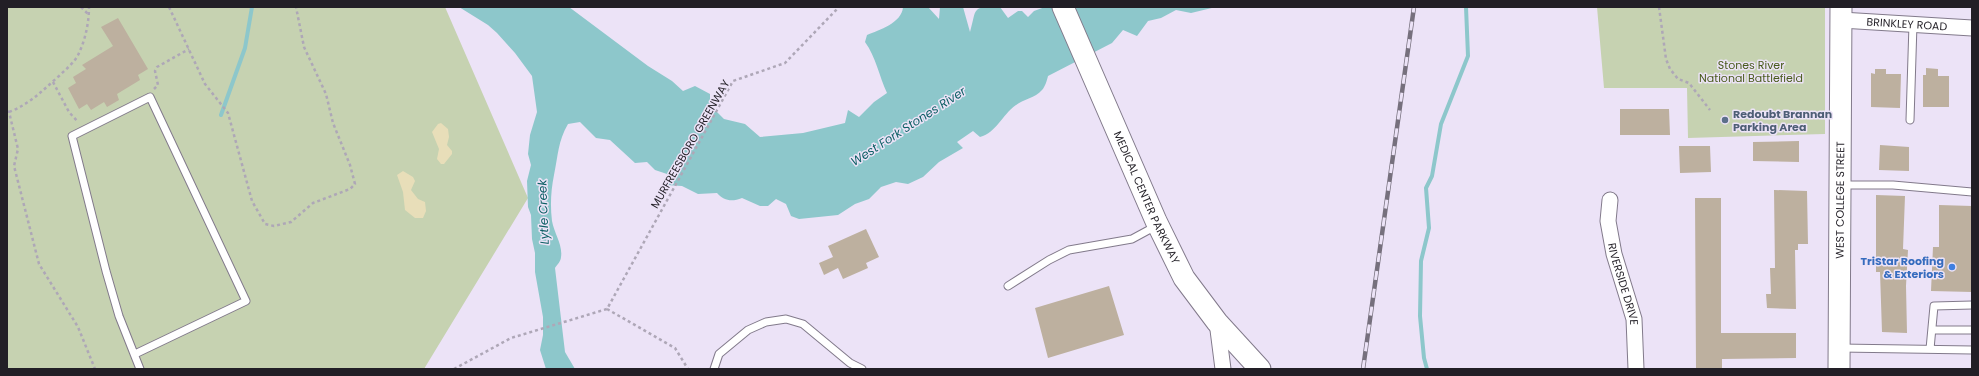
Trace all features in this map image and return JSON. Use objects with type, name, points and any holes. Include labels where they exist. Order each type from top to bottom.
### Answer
[{"type":"main road","name":"MEDICAL CENTER PARKWAY","points":[[1063,7],[1158,225],[1184,278],[1217,322],[1260,369]]},
{"type":"main road","name":"WEST COLLEGE STREET","points":[[1839,369],[1841,14]]},
{"type":"street","name":"BRINKLEY ROAD","points":[[1841,14],[1913,24],[1972,28]]},
{"type":"street","name":"RIVERSIDE DRIVE","points":[[1610,200],[1608,220],[1614,254],[1634,318],[1636,369]]},
{"type":"street","points":[[1217,322],[1223,369]]},
{"type":"lane","points":[[1910,120],[1913,24]]},
{"type":"lane","points":[[135,354],[246,301],[150,97],[72,136],[106,272],[120,316],[140,369]]},
{"type":"lane","points":[[1840,185],[1893,186],[1972,192]]},
{"type":"lane","points":[[1008,286],[1049,260],[1069,250],[1132,239],[1158,225]]},
{"type":"lane","points":[[1930,349],[1934,306],[1972,305]]},
{"type":"lane","points":[[714,369],[719,354],[748,330],[766,322],[786,319],[803,324],[850,363],[862,369]]},
{"type":"lane","points":[[1932,330],[1972,330]]},
{"type":"lane","points":[[1839,348],[1972,350]]},
{"type":"path","points":[[81,7],[89,16]]},
{"type":"path","points":[[90,7],[78,57],[53,82],[22,107],[8,112],[18,149],[14,166],[39,264],[78,327],[96,369]]},
{"type":"path","points":[[169,7],[205,84],[228,112],[252,201],[265,224],[274,226],[292,222],[313,203],[354,186],[355,181],[350,164],[333,123],[326,94],[304,48],[296,7]]},
{"type":"path","name":"MURFREESBORO GREENWAY","points":[[607,309],[733,81],[785,63],[839,7]]},
{"type":"path","points":[[1659,7],[1666,59],[1670,70],[1678,79],[1689,84],[1710,110]]},
{"type":"path","points":[[148,92],[158,85],[155,71],[157,67],[189,49]]},
{"type":"path","points":[[53,82],[69,112],[77,121],[81,123]]},
{"type":"path","points":[[454,369],[511,338],[607,309],[675,348],[688,369]]},
{"type":"green space","points":[[7,7],[445,7],[528,198],[424,369],[7,369]]},
{"type":"green space","name":"Stones River National Battlefield","points":[[1597,7],[1825,7],[1825,134],[1688,138],[1687,88],[1604,88]]},
{"type":"sand","points":[[441,123],[448,129],[449,137],[447,145],[452,151],[452,154],[444,164],[441,164],[437,159],[439,149],[432,132],[438,124]]},
{"type":"sand","points":[[403,171],[413,177],[415,181],[411,190],[418,199],[425,202],[426,211],[423,218],[415,218],[405,210],[403,192],[397,175]]},
{"type":"water","points":[[459,7],[569,7],[648,66],[672,81],[683,91],[695,86],[710,94],[710,105],[724,119],[745,124],[760,137],[803,133],[845,123],[848,110],[859,117],[874,102],[887,93],[872,54],[865,42],[867,35],[894,22],[902,13],[903,7],[928,7],[939,19],[940,7],[963,7],[970,32],[975,13],[980,8],[984,7],[1000,7],[1008,18],[1018,11],[1022,11],[1028,17],[1034,11],[1045,7],[1216,7],[1191,13],[1176,10],[1161,18],[1148,21],[1137,36],[1123,30],[1112,43],[1048,76],[1042,90],[1011,109],[995,128],[986,135],[980,137],[973,131],[957,142],[963,148],[939,162],[923,177],[908,184],[896,182],[881,187],[869,199],[855,204],[838,215],[799,219],[791,216],[786,204],[776,199],[768,206],[760,206],[742,198],[728,200],[722,198],[717,193],[698,194],[682,186],[666,185],[667,174],[655,170],[647,162],[635,163],[610,140],[596,138],[580,122],[568,124],[562,136],[559,149],[552,186],[551,209],[553,226],[560,244],[561,252],[560,260],[555,268],[565,352],[575,369],[546,369],[540,350],[543,335],[543,317],[535,272],[535,253],[532,239],[531,215],[528,207],[527,181],[531,165],[528,154],[530,135],[537,112],[532,76],[515,53],[497,33],[488,25]]},
{"type":"building","points":[[118,18],[148,69],[138,75],[140,80],[117,94],[119,100],[107,107],[104,102],[91,110],[87,104],[79,109],[68,88],[76,83],[73,77],[86,69],[82,65],[113,46],[101,27]]},
{"type":"building","points":[[1926,68],[1938,69],[1938,76],[1949,76],[1949,107],[1923,107],[1923,75],[1926,75]]},
{"type":"building","points":[[1875,69],[1886,69],[1886,74],[1901,74],[1900,108],[1871,107],[1871,73],[1875,74]]},
{"type":"building","points":[[1620,109],[1669,109],[1670,135],[1620,135]]},
{"type":"building","points":[[1799,141],[1799,162],[1753,161],[1753,142]]},
{"type":"building","points":[[1880,145],[1909,147],[1909,171],[1879,170]]},
{"type":"building","points":[[1679,146],[1710,146],[1711,172],[1680,173]]},
{"type":"building","points":[[1774,190],[1807,191],[1808,244],[1798,244],[1798,250],[1795,250],[1796,309],[1767,308],[1766,294],[1771,294],[1770,268],[1775,268]]},
{"type":"building","points":[[1876,195],[1905,196],[1903,249],[1908,250],[1906,286],[1907,333],[1882,332],[1880,272],[1876,272]]},
{"type":"building","points":[[1695,198],[1721,198],[1721,333],[1796,333],[1796,358],[1722,359],[1722,369],[1696,369]]},
{"type":"building","points":[[1939,205],[1972,206],[1972,292],[1931,291],[1933,247],[1939,247]]},
{"type":"building","points":[[866,229],[879,257],[866,263],[868,268],[843,279],[838,268],[824,275],[819,263],[833,257],[828,246]]},
{"type":"building","points":[[1109,286],[1124,335],[1048,358],[1035,308]]},
{"type":"waterway","points":[[221,115],[245,48],[252,7]]},
{"type":"waterway","points":[[1427,369],[1424,358],[1420,316],[1421,261],[1429,228],[1426,188],[1432,176],[1441,124],[1468,56],[1466,7]]},
{"type":"railway","points":[[1363,369],[1414,7]]},
{"type":"place","name":"Redoubt Brannan Parking Area","points":[[1725,120]]},
{"type":"place","name":"TriStar Roofing & Exteriors","points":[[1952,267]]},
{"type":"water label","name":"West Fork Stones River","points":[[908,126]]},
{"type":"water label","name":"Lytle Creek","points":[[543,212]]}]
